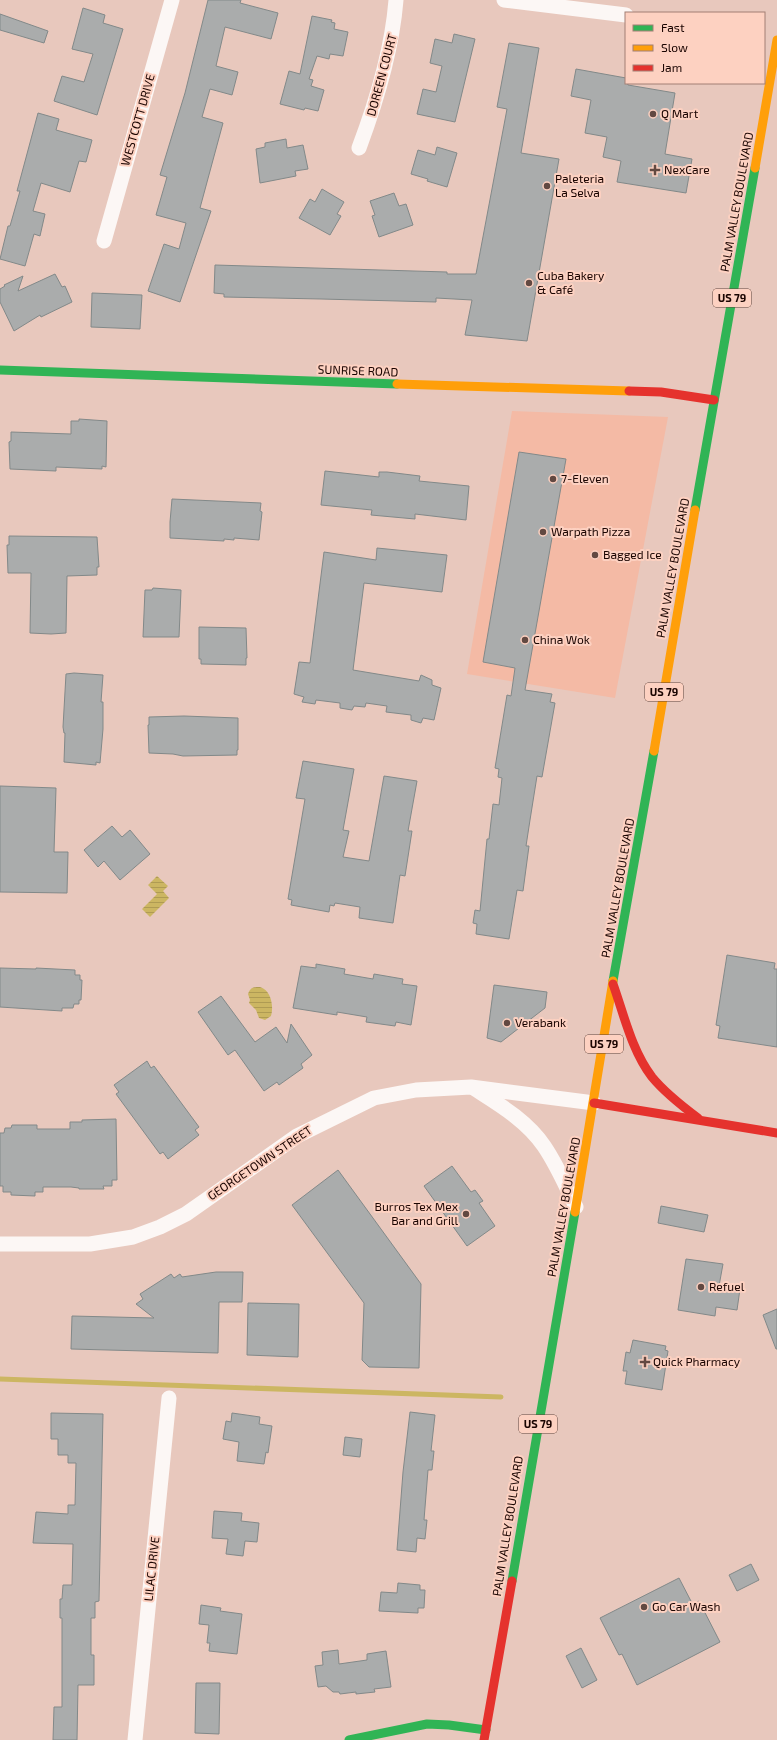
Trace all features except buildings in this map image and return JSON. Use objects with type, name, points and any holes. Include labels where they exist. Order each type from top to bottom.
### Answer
[{"type":"main road","name":"PALM VALLEY BOULEVARD","points":[[484,1740],[594,1103],[613,984],[777,40]]},
{"type":"main road","name":"SUNRISE ROAD","points":[[0,370],[143,374],[308,382],[661,392],[714,400]]},
{"type":"main road","points":[[613,984],[641,1060],[659,1086],[676,1102],[700,1120]]},
{"type":"main road","points":[[594,1103],[777,1133]]},
{"type":"main road","points":[[349,1740],[427,1724],[449,1725],[486,1730]]},
{"type":"street","name":"WESTCOTT DRIVE","points":[[104,241],[172,0]]},
{"type":"street","name":"DOREEN COURT","points":[[359,148],[374,108],[385,68],[394,26],[396,0]]},
{"type":"street","points":[[504,0],[625,15]]},
{"type":"street","points":[[765,37],[777,40]]},
{"type":"street","points":[[471,1087],[506,1109],[526,1126],[544,1145],[576,1206]]},
{"type":"street","name":"GEORGETOWN STREET","points":[[0,1244],[90,1244],[133,1237],[160,1227],[186,1214],[298,1136],[367,1101],[416,1090],[471,1087],[594,1103]]},
{"type":"street","name":"LILAC DRIVE","points":[[134,1740],[169,1398]]},
{"type":"shaded area","points":[[512,411],[668,417],[615,698],[467,674]]},
{"type":"shaded area","points":[[157,876],[168,886],[163,891],[169,898],[150,917],[142,909],[157,894],[148,885]]},
{"type":"shaded area","points":[[254,987],[260,987],[267,991],[272,1003],[271,1016],[265,1020],[259,1018],[256,1010],[249,1003],[250,1000],[248,994],[250,990]]},
{"type":"waterway","points":[[0,1379],[501,1397]]},
{"type":"traffic: fast","points":[[695,510],[755,168]]},
{"type":"traffic: fast","points":[[0,370],[397,384]]},
{"type":"traffic: fast","points":[[613,981],[654,751]]},
{"type":"traffic: fast","points":[[512,1581],[575,1212]]},
{"type":"traffic: fast","points":[[349,1740],[427,1724],[449,1725],[486,1730]]},
{"type":"traffic: slow","points":[[755,168],[777,40]]},
{"type":"traffic: slow","points":[[397,384],[629,391]]},
{"type":"traffic: slow","points":[[654,751],[695,510]]},
{"type":"traffic: slow","points":[[575,1212],[613,981]]},
{"type":"traffic: jam","points":[[629,391],[661,392],[714,400]]},
{"type":"traffic: jam","points":[[613,984],[629,1032],[645,1067],[662,1088],[698,1118]]},
{"type":"traffic: jam","points":[[594,1103],[777,1133]]},
{"type":"traffic: jam","points":[[484,1740],[512,1581]]},
{"type":"place","name":"Q Mart","points":[[653,114]]},
{"type":"place","name":"NexCare","points":[[655,170]]},
{"type":"place","name":"Paleteria La Selva","points":[[547,186]]},
{"type":"place","name":"Cuba Bakery & Café","points":[[529,283]]},
{"type":"place","name":"7-Eleven","points":[[553,479]]},
{"type":"place","name":"Warpath Pizza","points":[[543,532]]},
{"type":"place","name":"Bagged Ice","points":[[595,555]]},
{"type":"place","name":"China Wok","points":[[525,640]]},
{"type":"place","name":"Verabank","points":[[507,1023]]},
{"type":"place","name":"Burros Tex Mex Bar and Grill","points":[[466,1214]]},
{"type":"place","name":"Refuel","points":[[701,1287]]},
{"type":"place","name":"Quick Pharmacy","points":[[645,1362]]},
{"type":"place","name":"Go Car Wash","points":[[644,1607]]}]
